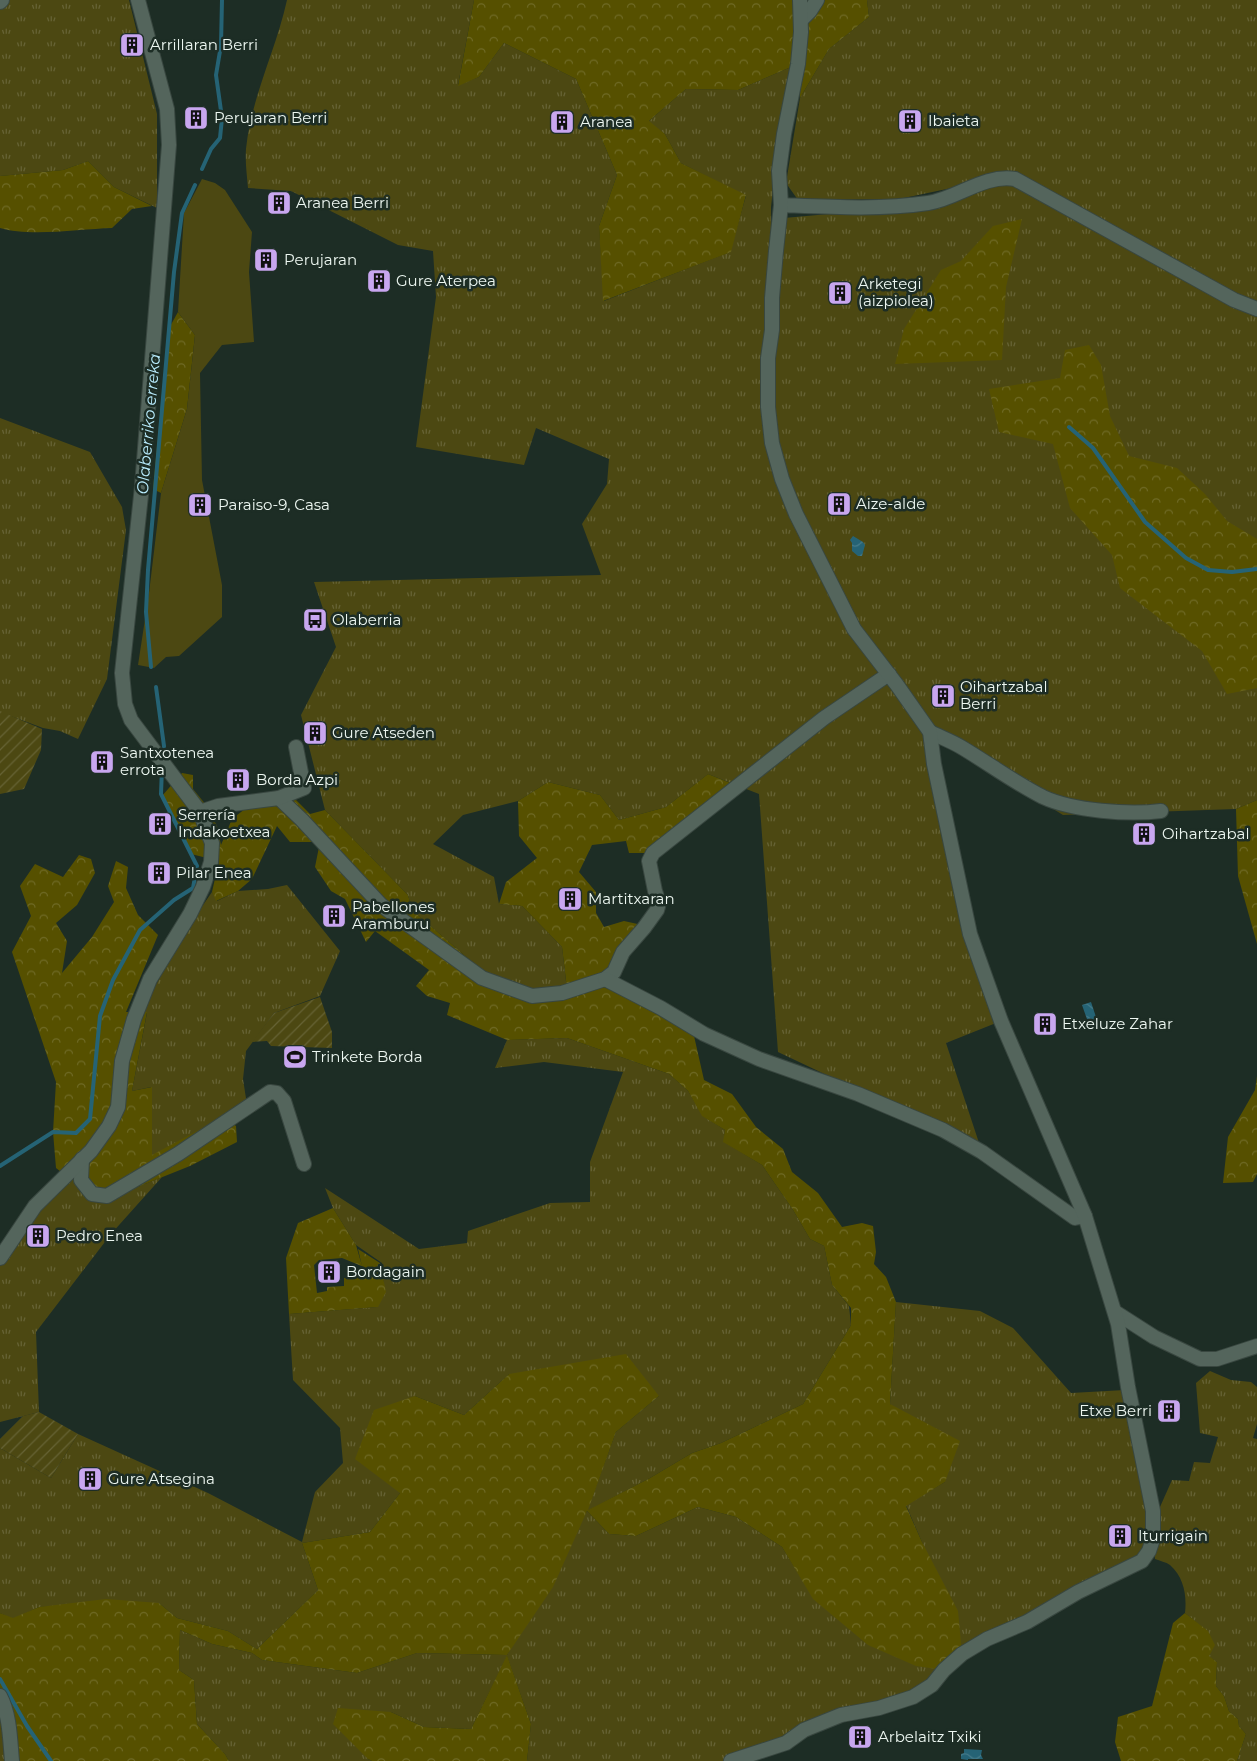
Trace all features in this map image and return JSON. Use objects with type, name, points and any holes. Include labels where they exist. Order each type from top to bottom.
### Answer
[{"type":"street","points":[[0,1258],[35,1206],[91,1151],[110,1126],[118,1107],[122,1061],[134,1019],[150,979],[190,914],[203,887],[212,857],[212,843],[200,812],[131,720],[125,704],[122,673],[143,477],[169,145],[167,109],[138,0]]},
{"type":"street","points":[[731,1761],[786,1743],[804,1730],[841,1715],[879,1708],[913,1697],[932,1685],[944,1670],[962,1654],[987,1638],[1027,1622],[1078,1592],[1142,1561],[1153,1539],[1153,1511],[1115,1312],[1085,1216],[1001,1021],[970,934],[936,773],[930,732],[854,629],[796,514],[782,479],[772,443],[768,407],[768,358],[772,330],[772,298],[781,204],[779,171],[784,134],[798,64],[801,20],[800,0]]},
{"type":"street","points":[[801,20],[817,0]]},
{"type":"street","points":[[781,204],[858,208],[929,203],[1002,177],[1015,179],[1234,300],[1257,309]]},
{"type":"street","points":[[278,798],[302,820],[381,905],[482,978],[532,996],[562,994],[605,979],[614,972],[622,952],[644,928],[657,910],[659,903],[649,861],[653,853],[824,718],[889,674]]},
{"type":"street","points":[[930,732],[960,746],[1044,797],[1060,803],[1080,808],[1115,811],[1161,811]]},
{"type":"street","points":[[200,812],[218,806],[278,798],[304,788],[296,747]]},
{"type":"street","points":[[605,979],[661,1008],[704,1034],[751,1055],[858,1094],[943,1130],[982,1152],[1075,1218],[1085,1216]]},
{"type":"street","points":[[82,1159],[80,1180],[92,1194],[107,1196],[178,1154],[270,1092],[277,1093],[284,1101],[304,1164]]},
{"type":"street","points":[[1115,1312],[1154,1337],[1200,1359],[1217,1359],[1257,1346]]},
{"type":"street","points":[[0,1696],[4,1703],[12,1761]]},
{"type":"green space","points":[[0,0],[129,0],[157,114],[157,208],[114,187],[88,161],[63,170],[0,176]]},
{"type":"green space","points":[[287,0],[474,0],[458,85],[479,77],[504,43],[576,79],[617,175],[599,226],[604,301],[730,252],[746,196],[681,163],[665,134],[648,122],[686,89],[738,90],[798,64],[782,107],[771,207],[772,324],[784,218],[896,208],[999,178],[899,199],[798,200],[786,183],[800,98],[829,49],[869,17],[867,0],[1257,0],[1257,800],[1236,809],[1063,815],[930,732],[970,933],[1001,1021],[946,1043],[982,1152],[943,1130],[778,1052],[759,794],[708,774],[666,807],[619,820],[600,795],[548,782],[518,801],[463,815],[433,844],[494,877],[499,904],[522,906],[562,947],[567,990],[534,992],[501,982],[477,966],[412,910],[408,895],[325,810],[301,715],[336,647],[314,582],[601,575],[582,524],[607,484],[609,459],[536,428],[524,465],[416,447],[436,297],[433,251],[398,245],[291,191],[248,188],[246,154],[249,130],[258,93]]},
{"type":"green space","points":[[474,0],[800,0],[802,16],[815,0],[867,0],[869,17],[829,49],[800,98],[798,64],[738,90],[686,89],[649,121],[665,134],[681,163],[746,195],[731,252],[603,301],[599,226],[617,175],[576,79],[504,43],[479,77],[458,86]]},
{"type":"green space","points":[[88,161],[114,187],[152,206],[132,209],[112,228],[25,232],[0,228],[0,176],[63,170]]},
{"type":"green space","points":[[202,179],[215,183],[225,190],[252,232],[249,272],[254,342],[222,345],[200,373],[202,480],[222,585],[222,617],[179,656],[166,657],[154,668],[138,665],[161,493],[187,409],[195,335],[178,312],[184,213]]},
{"type":"green space","points":[[1022,219],[1006,287],[1002,360],[895,364],[904,329],[941,270],[961,261],[993,226]]},
{"type":"green space","points":[[178,312],[195,335],[187,409],[161,493],[153,489],[168,330]]},
{"type":"green space","points":[[1089,345],[1101,365],[1110,416],[1129,456],[1177,468],[1205,494],[1227,521],[1257,539],[1257,688],[1227,694],[1202,651],[1120,588],[1112,555],[1070,508],[1053,444],[999,432],[989,389],[1060,378],[1065,350]]},
{"type":"green space","points":[[0,418],[90,452],[122,507],[126,530],[107,679],[78,739],[60,731],[43,728],[0,712]]},
{"type":"green space","points":[[0,711],[42,729],[41,750],[24,789],[0,794]]},
{"type":"green space","points":[[182,773],[193,775],[193,789],[206,805],[217,826],[221,845],[232,819],[250,805],[292,796],[310,814],[325,810],[408,895],[412,910],[498,986],[537,1001],[567,989],[562,947],[522,906],[499,904],[506,882],[537,858],[519,836],[518,801],[548,782],[600,795],[619,820],[666,807],[708,774],[738,786],[653,853],[629,853],[626,841],[592,845],[579,872],[596,892],[596,913],[604,927],[624,921],[642,925],[603,982],[682,1025],[694,1036],[704,1080],[732,1094],[756,1127],[783,1149],[792,1172],[818,1193],[842,1227],[862,1223],[873,1226],[876,1252],[874,1264],[886,1277],[896,1302],[890,1404],[960,1441],[945,1482],[906,1506],[922,1542],[958,1611],[962,1654],[944,1670],[916,1666],[868,1645],[813,1599],[782,1547],[736,1517],[698,1507],[636,1536],[609,1534],[587,1511],[553,1587],[507,1655],[417,1653],[357,1673],[262,1660],[252,1653],[212,1644],[180,1630],[179,1670],[194,1680],[197,1724],[225,1754],[229,1761],[12,1761],[0,1704],[0,1613],[13,1618],[39,1607],[106,1599],[159,1603],[177,1618],[228,1631],[257,1649],[318,1590],[302,1543],[370,1532],[400,1493],[355,1459],[374,1410],[415,1396],[464,1415],[509,1374],[626,1354],[659,1396],[616,1432],[588,1510],[650,1478],[692,1453],[721,1443],[803,1404],[851,1325],[851,1308],[832,1285],[824,1246],[810,1239],[793,1210],[762,1165],[723,1142],[725,1130],[702,1116],[688,1091],[669,1074],[567,1038],[507,1040],[447,1015],[450,1003],[427,996],[416,986],[429,970],[375,931],[366,942],[345,899],[331,891],[315,867],[320,842],[290,842],[277,826],[252,879],[238,891],[216,901],[212,892],[219,861],[191,854],[162,796]]},
{"type":"green space","points":[[1257,800],[1257,944],[1238,876],[1236,809]]},
{"type":"green space","points":[[79,855],[91,859],[95,873],[77,905],[56,923],[67,941],[62,973],[92,937],[114,902],[108,886],[116,861],[128,867],[126,888],[138,915],[158,935],[126,1012],[147,1012],[132,1091],[152,1087],[152,1155],[225,1116],[236,1126],[237,1142],[190,1166],[100,1202],[56,1168],[53,1132],[56,1082],[12,952],[31,916],[20,886],[35,864],[63,877]]},
{"type":"green space","points":[[287,885],[340,951],[320,996],[274,1013],[246,1051],[243,1079],[247,1105],[152,1156],[151,1087],[132,1091],[147,1013],[141,1012],[186,930],[212,892],[217,901],[238,891],[268,889]]},
{"type":"green space","points":[[320,997],[332,1032],[332,1048],[271,1046],[267,1041],[252,1042],[274,1013]]},
{"type":"green space","points":[[567,1038],[669,1074],[688,1091],[703,1116],[725,1130],[724,1142],[762,1165],[793,1210],[810,1239],[824,1246],[832,1285],[849,1306],[851,1325],[803,1404],[721,1443],[692,1453],[650,1478],[587,1511],[616,1432],[659,1396],[509,1374],[464,1415],[415,1396],[400,1493],[370,1532],[302,1543],[318,1590],[257,1649],[228,1631],[177,1618],[159,1603],[39,1607],[13,1619],[0,1613],[0,1448],[51,1478],[78,1434],[208,1493],[302,1542],[315,1492],[343,1463],[340,1428],[293,1380],[289,1314],[377,1307],[384,1290],[382,1263],[356,1245],[333,1208],[325,1188],[419,1249],[467,1243],[468,1231],[550,1203],[590,1202],[590,1162],[623,1072],[544,1062],[495,1068],[507,1040]]},
{"type":"green space","points":[[1257,1076],[1257,1174],[1253,1182],[1223,1183],[1228,1137],[1255,1090]]},
{"type":"green space","points":[[162,1177],[111,1234],[36,1332],[39,1412],[0,1422],[0,1263],[47,1200],[70,1178],[101,1202]]},
{"type":"green space","points":[[333,1208],[356,1245],[362,1266],[358,1249],[380,1263],[386,1292],[378,1307],[289,1314],[286,1258],[298,1223]],"holes":[[[342,1258],[364,1267],[366,1277],[344,1278],[344,1286],[327,1287],[327,1291],[317,1293],[314,1265],[319,1260]]]},
{"type":"green space","points":[[896,1302],[980,1311],[1013,1328],[1071,1393],[1125,1390],[1148,1517],[1142,1552],[962,1654],[922,1542],[906,1505],[945,1482],[890,1404]]},
{"type":"green space","points":[[1210,1371],[1231,1380],[1251,1382],[1257,1387],[1257,1424],[1253,1438],[1257,1439],[1257,1761],[1237,1761],[1246,1734],[1239,1726],[1238,1719],[1229,1711],[1224,1696],[1216,1686],[1217,1662],[1208,1656],[1207,1631],[1185,1613],[1184,1587],[1179,1575],[1168,1564],[1155,1559],[1156,1516],[1172,1480],[1189,1481],[1194,1462],[1210,1463],[1218,1437],[1200,1433],[1196,1383]]},
{"type":"green space","points":[[39,1412],[78,1434],[51,1478],[0,1448],[0,1439],[23,1416]]},
{"type":"green space","points":[[698,1507],[736,1517],[782,1547],[814,1599],[944,1670],[932,1685],[731,1761],[527,1761],[531,1724],[507,1656],[471,1729],[424,1727],[391,1712],[368,1759],[372,1761],[229,1761],[225,1754],[197,1724],[194,1680],[179,1670],[180,1630],[212,1644],[252,1653],[262,1660],[357,1673],[417,1653],[507,1655],[587,1511],[609,1534],[636,1536]]},
{"type":"green space","points":[[1185,1613],[1208,1631],[1215,1645],[1209,1656],[1217,1662],[1216,1686],[1224,1696],[1229,1711],[1238,1719],[1239,1726],[1246,1734],[1237,1761],[1121,1761],[1115,1742],[1118,1717],[1152,1706],[1173,1623]]},
{"type":"green space","points":[[507,1655],[531,1724],[527,1761],[372,1761],[333,1724],[338,1708],[391,1712],[424,1727],[471,1729]]},
{"type":"green space","points":[[0,1704],[12,1761],[0,1761]]},
{"type":"water","points":[[853,536],[865,545],[862,556],[858,556],[852,551],[850,540]]},
{"type":"water","points":[[1091,1002],[1097,1020],[1094,1024],[1088,1022],[1082,1005]]},
{"type":"water","points":[[964,1749],[982,1750],[981,1755],[983,1759],[961,1759]]},
{"type":"waterway","name":"Olaberriko erreka","points":[[202,169],[211,149],[220,138],[222,118],[216,75],[221,45],[222,0]]},
{"type":"waterway","name":"Olaberriko erreka","points":[[151,667],[146,612],[148,570],[174,272],[182,213],[195,185]]},
{"type":"waterway","points":[[1069,427],[1093,448],[1145,522],[1186,558],[1208,570],[1232,572],[1257,569]]},
{"type":"waterway","name":"Olaberriko erreka","points":[[156,687],[164,746],[163,756]]},
{"type":"waterway","name":"Olaberriko erreka","points":[[0,1166],[53,1132],[76,1133],[90,1119],[100,1016],[113,980],[140,930],[174,900],[193,888],[197,866],[161,794],[162,768]]},
{"type":"waterway","name":"Olaberriko erreka","points":[[0,1679],[27,1726],[51,1761]]},
{"type":"place","name":"Arrillaran Berri","points":[[132,45]]},
{"type":"place","name":"Perujaran Berri","points":[[196,118]]},
{"type":"place","name":"Ibaieta","points":[[910,121]]},
{"type":"place","name":"Aranea","points":[[562,122]]},
{"type":"place","name":"Aranea Berri","points":[[279,203]]},
{"type":"place","name":"Perujaran","points":[[266,260]]},
{"type":"place","name":"Gure Aterpea","points":[[379,281]]},
{"type":"place","name":"Arketegi (aizpiolea)","points":[[840,293]]},
{"type":"place","name":"Aize-alde","points":[[839,504]]},
{"type":"place","name":"Paraiso-9, Casa","points":[[200,505]]},
{"type":"place","name":"Olaberria","points":[[315,620]]},
{"type":"place","name":"Oihartzabal Berri","points":[[943,696]]},
{"type":"place","name":"Gure Atseden","points":[[315,733]]},
{"type":"place","name":"Santxotenea errota","points":[[102,762]]},
{"type":"place","name":"Borda Azpi","points":[[238,780]]},
{"type":"place","name":"Serrería Indakoetxea","points":[[160,824]]},
{"type":"place","name":"Oihartzabal","points":[[1144,834]]},
{"type":"place","name":"Pilar Enea","points":[[159,873]]},
{"type":"place","name":"Martitxaran","points":[[570,899]]},
{"type":"place","name":"Pabellones Aramburu","points":[[334,916]]},
{"type":"place","name":"Etxeluze Zahar","points":[[1045,1024]]},
{"type":"place","name":"Trinkete Borda","points":[[295,1057]]},
{"type":"place","name":"Pedro Enea","points":[[38,1236]]},
{"type":"place","name":"Bordagain","points":[[329,1272]]},
{"type":"place","name":"Etxe Berri","points":[[1169,1411]]},
{"type":"place","name":"Gure Atsegina","points":[[90,1479]]},
{"type":"place","name":"Iturrigain","points":[[1120,1536]]},
{"type":"place","name":"Arbelaitz Txiki","points":[[860,1737]]}]
